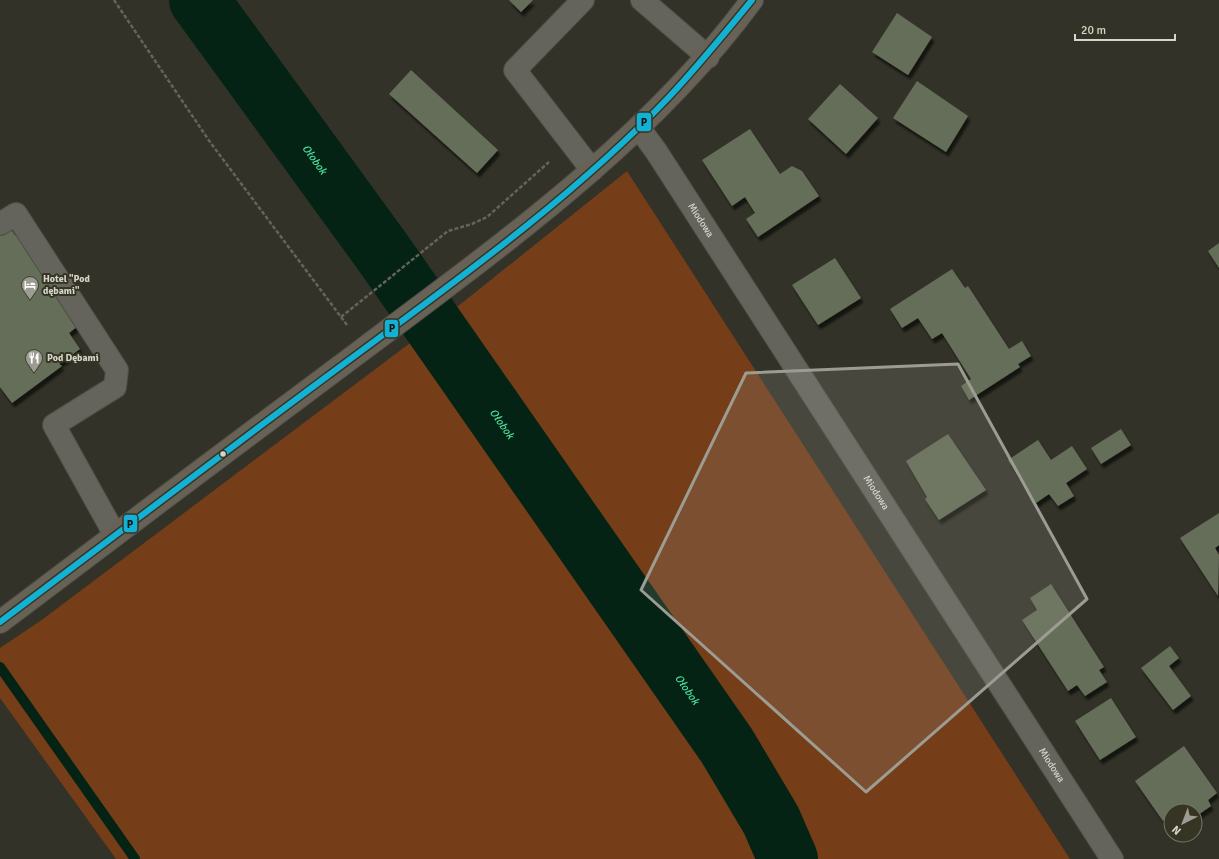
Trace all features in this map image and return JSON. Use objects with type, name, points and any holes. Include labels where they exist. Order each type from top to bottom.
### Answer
[{"type":"main road","points":[[0,622],[483,258],[592,170],[639,128],[708,57],[752,0]]},
{"type":"street","points":[[583,0],[515,70],[592,170]]},
{"type":"street","points":[[642,0],[708,57]]},
{"type":"street","name":"Miodowa","points":[[639,128],[660,158],[1112,859]]},
{"type":"street","points":[[0,224],[16,214],[117,370],[115,387],[54,425],[116,535]]},
{"type":"path","points":[[114,0],[210,142],[364,348]]},
{"type":"path","points":[[341,317],[448,231],[460,226],[472,224],[487,217],[570,142]]},
{"type":"highlighted area","points":[[958,364],[1087,599],[866,792],[641,590],[746,373]]},
{"type":"shaded area","points":[[627,171],[1070,859],[116,859],[0,698],[0,648],[43,619],[442,319]]},
{"type":"building","points":[[509,0],[533,0],[521,12]]},
{"type":"building","points":[[897,13],[932,37],[908,75],[872,52]]},
{"type":"building","points":[[411,70],[498,150],[477,173],[389,94]]},
{"type":"building","points":[[917,81],[968,116],[946,152],[893,118]]},
{"type":"building","points":[[840,84],[878,118],[846,154],[808,119]]},
{"type":"building","points":[[750,129],[780,174],[792,166],[802,171],[819,196],[758,237],[746,219],[755,213],[745,197],[732,206],[702,160]]},
{"type":"building","name":"Hotel \"Pod dębami\"","points":[[10,228],[15,235],[22,230],[49,269],[41,274],[78,326],[69,333],[80,349],[59,364],[62,366],[12,403],[0,387],[0,234]]},
{"type":"building","points":[[1219,243],[1219,268],[1208,251]]},
{"type":"building","points":[[835,258],[861,298],[818,325],[792,285]]},
{"type":"building","points":[[952,269],[965,288],[968,286],[1009,349],[1022,341],[1031,356],[1018,364],[1020,367],[969,400],[961,386],[971,379],[942,333],[932,339],[918,318],[902,328],[890,309]]},
{"type":"building","points":[[1121,429],[1131,445],[1101,464],[1091,448]]},
{"type":"building","points":[[948,434],[986,490],[939,520],[925,499],[927,497],[906,461]]},
{"type":"building","points":[[1038,440],[1051,460],[1072,446],[1087,469],[1066,483],[1074,496],[1058,506],[1049,494],[1036,503],[1008,460]]},
{"type":"building","points":[[1219,513],[1219,545],[1215,548],[1219,555],[1218,596],[1180,538]]},
{"type":"building","points":[[1051,584],[1104,667],[1099,670],[1107,682],[1085,696],[1077,685],[1068,691],[1022,620],[1037,610],[1030,598]]},
{"type":"building","points":[[1170,646],[1179,658],[1169,666],[1191,696],[1173,710],[1141,668]]},
{"type":"building","points":[[1111,698],[1136,737],[1100,760],[1075,721]]},
{"type":"building","points":[[1184,746],[1217,793],[1208,800],[1211,806],[1203,812],[1203,803],[1163,803],[1163,821],[1135,781]]},
{"type":"waterway","name":"Ołobok","points":[[199,0],[386,257],[727,746],[771,820],[788,859]]},
{"type":"waterway","points":[[0,667],[135,859]]},
{"type":"transit line","name":"P","points":[[0,622],[459,278],[547,209],[630,136],[669,97],[752,0]]},
{"type":"place","name":"Hotel \"Pod dębami\"","points":[[30,300]]},
{"type":"place","name":"Pod Dębami","points":[[34,373]]}]
